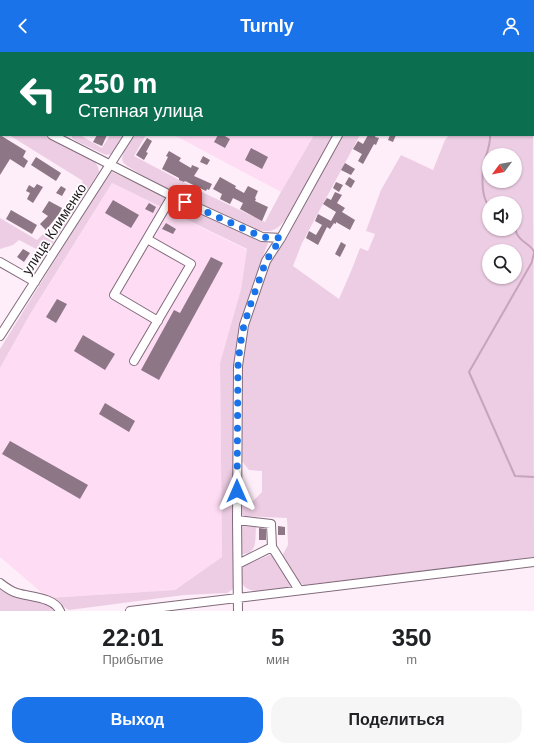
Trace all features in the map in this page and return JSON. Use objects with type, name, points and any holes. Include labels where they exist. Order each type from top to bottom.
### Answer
[{"type":"street","name":"улица Клименко","points":[[0,336],[128,136]]},
{"type":"street","points":[[238,611],[237,381],[240,346],[244,325],[266,261],[281,238],[337,136]]},
{"type":"street","points":[[64,138],[111,165],[172,196],[262,237],[281,238]]},
{"type":"street","points":[[158,320],[114,295],[172,196]]},
{"type":"street","points":[[134,361],[191,264],[147,238]]},
{"type":"street","points":[[0,262],[35,282]]},
{"type":"street","points":[[237,520],[272,524],[272,547],[299,590]]},
{"type":"street","points":[[238,564],[272,547]]},
{"type":"street","points":[[130,611],[534,562]]},
{"type":"street","points":[[0,583],[9,590],[17,593],[49,601],[58,606],[60,611]]},
{"type":"shaded area","points":[[11,136],[48,136],[94,160],[99,172],[46,254],[19,240],[13,245],[0,249],[0,218],[37,240],[59,218],[83,181]]},
{"type":"shaded area","points":[[72,136],[82,136],[102,148],[109,136],[123,136],[112,154],[106,155],[72,138]]},
{"type":"shaded area","points":[[134,136],[145,136],[134,156],[206,194],[265,222],[313,136],[332,136],[287,218],[281,225],[271,231],[258,230],[231,219],[144,176],[123,162],[122,159],[126,148]]},
{"type":"shaded area","points":[[176,136],[313,136],[281,192]]},
{"type":"shaded area","points":[[342,136],[359,136],[302,243],[293,266],[339,299],[360,248],[368,251],[375,234],[366,231],[381,190],[401,155],[433,170],[445,140],[448,136],[533,136],[534,557],[304,585],[297,581],[282,556],[288,545],[287,518],[242,516],[242,505],[249,505],[262,492],[262,471],[249,470],[241,460],[243,356],[246,337],[256,298],[270,261],[287,238]]},
{"type":"shaded area","points":[[110,171],[268,243],[243,316],[234,361],[233,498],[235,585],[233,589],[227,593],[184,595],[69,610],[48,598],[175,590],[222,557],[220,363],[241,289],[247,249],[112,183],[29,316],[0,368],[0,349]]},
{"type":"shaded area","points":[[112,183],[247,250],[241,289],[220,363],[222,557],[175,590],[48,598],[0,557],[0,368],[29,316]]},
{"type":"shaded area","points":[[241,526],[256,527],[253,549],[246,554],[241,554]]},
{"type":"shaded area","points":[[272,554],[294,586],[266,591],[251,590],[246,588],[242,583],[241,567]]},
{"type":"shaded area","points":[[0,590],[14,597],[44,602],[55,608],[56,611],[0,611]]},
{"type":"building","points":[[0,136],[2,136],[26,151],[23,157],[28,161],[24,168],[10,159],[0,175]]},
{"type":"building","points":[[96,136],[107,136],[102,146],[93,142]]},
{"type":"building","points":[[217,136],[225,136],[230,139],[225,148],[214,142]]},
{"type":"building","points":[[367,136],[376,136],[379,138],[363,164],[358,161],[362,154],[353,149],[358,141],[363,144]]},
{"type":"building","points":[[390,136],[396,136],[393,142],[388,140]]},
{"type":"building","points":[[147,138],[152,141],[146,152],[148,153],[144,160],[136,155]]},
{"type":"building","points":[[251,148],[268,157],[262,169],[245,160]]},
{"type":"building","points":[[169,151],[181,158],[179,161],[191,168],[192,165],[199,168],[194,176],[212,184],[209,190],[207,189],[206,191],[185,181],[179,180],[179,178],[162,169],[168,157],[166,156]]},
{"type":"building","points":[[203,156],[210,160],[207,165],[200,162]]},
{"type":"building","points":[[36,157],[61,173],[56,181],[31,165]]},
{"type":"building","points":[[345,163],[355,169],[351,175],[341,170]]},
{"type":"building","points":[[220,177],[236,186],[235,188],[244,193],[248,186],[258,191],[255,201],[268,207],[262,221],[240,209],[243,203],[233,198],[230,204],[220,199],[222,194],[213,189]]},
{"type":"building","points":[[349,177],[355,181],[351,188],[345,184]]},
{"type":"building","points":[[336,182],[343,185],[339,192],[333,188]]},
{"type":"building","points":[[37,184],[43,187],[33,203],[27,199],[30,193],[26,191],[29,185],[34,188]]},
{"type":"building","points":[[61,186],[66,189],[62,196],[56,193]]},
{"type":"building","points":[[335,192],[342,195],[337,203],[345,208],[342,212],[355,220],[350,230],[336,222],[336,224],[334,223],[330,229],[327,227],[318,245],[306,238],[309,231],[316,235],[322,225],[315,221],[318,214],[331,221],[336,212],[323,204],[327,198],[331,200]]},
{"type":"building","points":[[113,200],[139,215],[131,228],[105,213]]},
{"type":"building","points":[[49,201],[62,208],[46,230],[40,224],[48,216],[42,212]]},
{"type":"building","points":[[149,203],[156,207],[153,213],[145,209]]},
{"type":"building","points":[[11,210],[37,225],[32,234],[6,219]]},
{"type":"building","points":[[166,223],[176,229],[173,234],[162,229]]},
{"type":"building","points":[[341,242],[346,245],[340,257],[335,254]]},
{"type":"building","points":[[23,249],[30,253],[24,262],[17,257]]},
{"type":"building","points":[[211,257],[223,263],[159,380],[141,370],[174,310],[180,313]]},
{"type":"building","points":[[57,299],[67,304],[56,323],[46,317]]},
{"type":"building","points":[[83,335],[115,354],[105,370],[74,351]]},
{"type":"building","points":[[105,403],[135,421],[129,432],[99,414]]},
{"type":"building","points":[[10,441],[88,485],[80,499],[2,454]]},
{"type":"building","points":[[278,526],[285,527],[285,535],[278,535]]},
{"type":"building","points":[[259,528],[266,529],[266,540],[259,540]]},
{"type":"waterway","points":[[484,196],[483,189],[484,165],[490,136]]},
{"type":"waterway","points":[[518,236],[533,249],[534,252],[532,262],[469,372],[515,476],[534,477]]},
{"type":"route","points":[[185,202],[262,237],[281,238],[266,261],[244,325],[240,346],[238,366],[237,491]]}]
